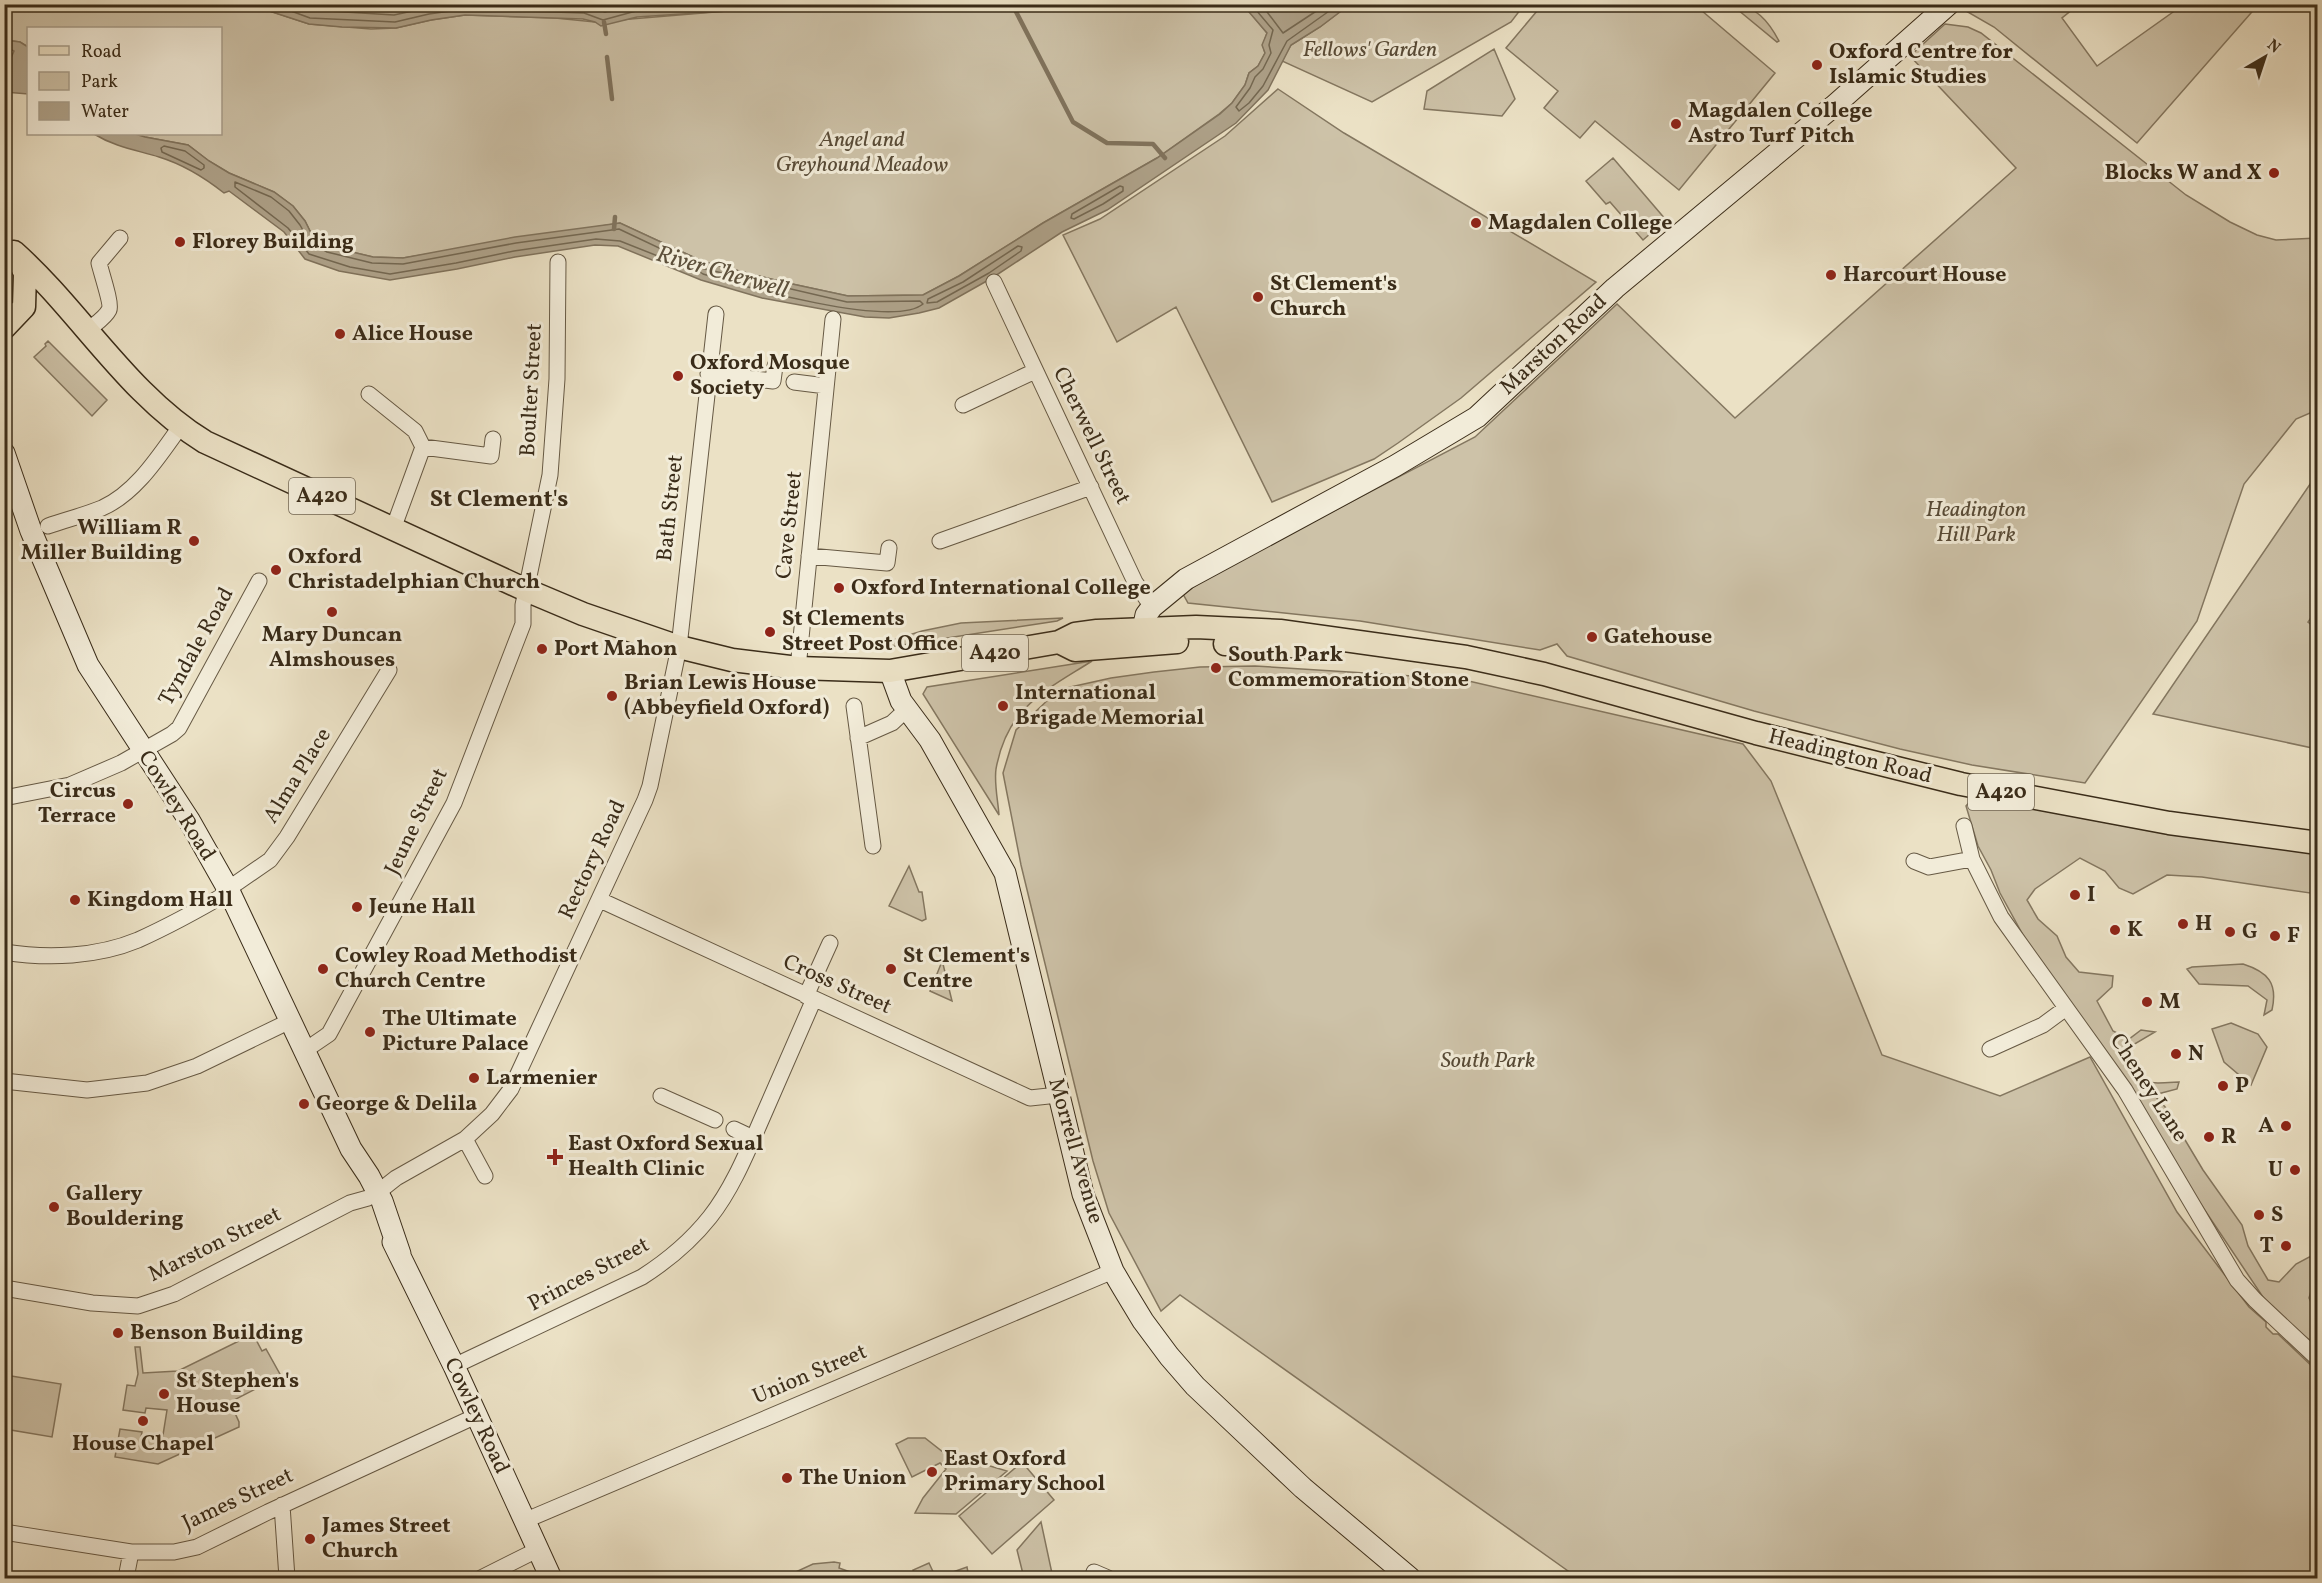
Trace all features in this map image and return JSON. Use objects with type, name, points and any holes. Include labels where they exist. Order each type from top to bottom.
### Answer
[{"type":"main road","name":"Marston Road","points":[[1142,636],[1146,615],[1152,607],[1186,579],[1395,466],[1477,417],[1615,288],[1835,105],[1949,4]]},
{"type":"main road","name":"A420","points":[[9,247],[43,278],[139,387],[180,427],[205,442],[393,529],[600,621],[679,647],[732,660],[798,668],[890,671],[1059,642],[1075,634],[1142,636]]},
{"type":"main road","points":[[4,328],[24,307],[25,273],[9,247]]},
{"type":"main road","name":"A420","points":[[24,307],[27,303],[43,299],[70,310]]},
{"type":"main road","name":"Cowley Road","points":[[4,453],[31,531],[88,665],[189,820],[228,891],[355,1157],[360,1181],[372,1195],[454,1366],[551,1578]]},
{"type":"main road","name":"Headington Road","points":[[1142,636],[1196,627],[1280,631],[1466,657],[1544,674],[1768,736],[1961,784],[2169,823],[2318,843]]},
{"type":"main road","name":"Morrell Avenue","points":[[890,671],[897,694],[930,740],[1005,873],[1083,1194],[1113,1271],[1143,1322],[1195,1386],[1303,1488],[1410,1578]]},
{"type":"street","points":[[88,330],[109,311],[111,304],[99,263],[120,238]]},
{"type":"street","name":"Boulter Street","points":[[526,590],[550,475],[557,379],[558,262]]},
{"type":"street","name":"Cherwell Street","points":[[994,282],[1135,582],[1152,607]]},
{"type":"street","name":"Bath Street","points":[[679,647],[716,314]]},
{"type":"street","name":"Cave Street","points":[[798,668],[833,319]]},
{"type":"street","points":[[708,374],[773,381],[775,366]]},
{"type":"street","points":[[963,405],[1035,371]]},
{"type":"street","points":[[794,382],[826,386]]},
{"type":"street","points":[[369,394],[415,431],[423,447],[393,529]]},
{"type":"street","points":[[48,525],[102,508],[112,502],[142,477],[180,427]]},
{"type":"street","points":[[423,447],[490,456],[493,439]]},
{"type":"street","points":[[940,541],[1091,487]]},
{"type":"street","points":[[809,556],[888,563],[889,548]]},
{"type":"street","name":"Tyndale Road","points":[[4,798],[70,785],[172,734],[179,728],[259,581]]},
{"type":"street","name":"Jeune Street","points":[[304,1051],[329,1034],[454,803],[523,624],[526,590]]},
{"type":"street","name":"Rectory Road","points":[[372,1195],[396,1178],[465,1139],[492,1114],[511,1089],[600,900],[650,786],[679,647]]},
{"type":"street","name":"Alma Place","points":[[4,952],[52,956],[98,951],[137,940],[228,891],[270,860],[287,837],[389,670]]},
{"type":"street","points":[[854,706],[873,846]]},
{"type":"street","points":[[858,738],[892,723],[907,709]]},
{"type":"street","name":"Cheney Lane","points":[[1964,826],[1972,859],[2001,917],[2125,1090],[2238,1280],[2255,1300],[2318,1359]]},
{"type":"street","points":[[1914,861],[1929,867],[1972,859]]},
{"type":"street","name":"Cross Street","points":[[600,900],[1030,1098],[1058,1095]]},
{"type":"street","name":"Princes Street","points":[[454,1366],[642,1277],[660,1266],[692,1238],[726,1193],[753,1138],[830,943]]},
{"type":"street","points":[[1990,1049],[2043,1025],[2066,1008]]},
{"type":"street","points":[[4,1081],[87,1090],[147,1083],[196,1066],[290,1021]]},
{"type":"street","points":[[661,1096],[715,1120]]},
{"type":"street","points":[[734,1129],[753,1138]]},
{"type":"street","points":[[465,1139],[485,1176]]},
{"type":"street","name":"Marston Street","points":[[4,1288],[92,1303],[138,1306],[174,1294],[350,1203],[372,1195]]},
{"type":"street","name":"Union Street","points":[[524,1521],[1113,1271]]},
{"type":"street","name":"James Street","points":[[4,1532],[131,1552],[174,1552],[196,1547],[476,1416]]},
{"type":"street","points":[[282,1506],[287,1578]]},
{"type":"street","points":[[481,1578],[537,1550]]},
{"type":"street","points":[[126,1578],[131,1552]]},
{"type":"green space","name":"Angel and Greyhound Meadow","points":[[934,4],[1243,4],[1267,33],[1263,45],[1265,53],[1258,66],[1249,73],[1245,85],[1232,103],[1157,158],[923,295],[848,296],[704,262],[620,223],[403,258],[373,257],[331,247],[313,237],[305,221],[293,206],[274,192],[229,173],[188,145],[138,135],[222,135],[222,27],[27,27],[27,46],[20,42],[5,40],[4,5],[251,5],[309,24],[371,29],[396,28],[465,15],[555,18],[595,22],[727,11],[763,5],[853,5],[873,10],[915,11]]},
{"type":"green space","name":"Fellows' Garden","points":[[1349,5],[1524,5],[1511,22],[1372,102],[1282,61],[1291,45]]},
{"type":"green space","name":"Magdalen College Astro Turf Pitch","points":[[1542,5],[1695,5],[1775,73],[1679,190],[1595,121],[1580,138],[1544,108],[1558,91],[1506,48]]},
{"type":"green space","points":[[1732,5],[1740,5],[1754,11],[1771,27],[1779,41],[1777,42]]},
{"type":"green space","points":[[1976,5],[2078,5],[2062,18],[2097,66],[2183,5],[2258,5],[2137,143],[1994,27],[1966,11]]},
{"type":"green space","name":"Headington Hill Park","points":[[1945,24],[1968,27],[1981,33],[2186,195],[2230,222],[2257,235],[2276,240],[2317,238],[2317,410],[2296,419],[2244,484],[2197,621],[2085,783],[1972,765],[1754,711],[1567,656],[1557,644],[1540,650],[1360,621],[1188,603],[1183,594],[1213,574],[1475,437],[1617,304],[1735,418],[2016,168],[1910,56]]},
{"type":"green space","points":[[1494,49],[1515,99],[1502,116],[1424,109],[1427,91]]},
{"type":"green space","points":[[1278,89],[1344,133],[1596,282],[1461,398],[1398,443],[1374,459],[1272,502],[1176,307],[1117,342],[1063,235],[1100,219],[1225,136]]},
{"type":"green space","points":[[1613,158],[1666,220],[1643,240],[1610,202],[1606,204],[1586,181]]},
{"type":"green space","points":[[48,341],[107,400],[92,416],[34,357]]},
{"type":"green space","points":[[2317,474],[2317,609],[2308,622],[2317,629],[2317,749],[2153,714]]},
{"type":"green space","points":[[1063,618],[1057,621],[870,650],[864,649],[922,631],[961,623]]},
{"type":"green space","points":[[1092,661],[1030,703],[1009,730],[1001,748],[996,769],[999,815],[923,694],[927,687]]},
{"type":"green space","name":"South Park","points":[[1255,666],[1460,679],[1743,744],[1771,781],[1882,1055],[2000,1096],[2090,1057],[2177,1212],[2249,1307],[2266,1322],[2266,1327],[2273,1334],[2278,1334],[2317,1371],[2317,1578],[1578,1578],[1180,1295],[1161,1311],[1109,1213],[1093,1161],[1021,865],[1003,773],[1016,730],[1051,697],[1066,688],[1154,672],[1200,667]]},
{"type":"green space","points":[[1974,797],[2120,825],[2317,853],[2317,894],[2202,877],[2167,875],[2133,894],[2119,888],[2105,871],[2080,858],[2035,889],[2027,900],[2038,919],[2057,936],[2066,957],[2079,972],[2113,976],[2112,987],[2097,1001],[2113,1031],[2129,1039],[2141,1030],[2155,1032],[2126,1049],[2135,1070],[2144,1080],[2150,1082],[2179,1082],[2177,1089],[2154,1095],[2166,1108],[2203,1170],[2242,1225],[2248,1246],[2268,1280],[2279,1282],[2296,1264],[2311,1256],[2316,1274],[2309,1298],[2317,1315],[2317,1339],[2312,1342],[2273,1312],[2034,955],[2000,893],[1978,846],[1966,806]]},
{"type":"green space","points":[[909,866],[919,892],[922,892],[926,919],[922,921],[889,906]]},
{"type":"green space","points":[[941,964],[943,964],[952,1001],[930,991]]},
{"type":"green space","points":[[2243,964],[2265,975],[2272,986],[2274,1001],[2272,1010],[2264,1015],[2267,1000],[2248,986],[2199,984],[2187,969],[2192,967]]},
{"type":"green space","points":[[2231,1023],[2258,1034],[2267,1047],[2251,1085],[2224,1062],[2212,1029]]},
{"type":"green space","points":[[253,1334],[262,1351],[266,1349],[281,1376],[230,1402],[239,1427],[158,1464],[115,1457],[120,1429],[142,1432],[141,1437],[162,1441],[167,1410],[146,1408],[145,1413],[123,1410],[127,1385],[135,1386],[138,1374],[135,1347],[140,1347],[143,1373],[178,1371]]},
{"type":"green space","points":[[5,1375],[61,1384],[52,1437],[5,1429]]},
{"type":"green space","points":[[908,1438],[925,1438],[943,1452],[1007,1471],[956,1514],[915,1513],[923,1498],[946,1469],[940,1463],[912,1477],[896,1444]]},
{"type":"green space","points":[[1022,1462],[1054,1500],[992,1554],[959,1516]]},
{"type":"green space","points":[[1041,1522],[1053,1578],[1024,1578],[1017,1550]]},
{"type":"green space","points":[[840,1563],[839,1568],[867,1578],[791,1578],[789,1575],[813,1564]]},
{"type":"green space","points":[[929,1563],[936,1578],[917,1578],[913,1570]]},
{"type":"green space","points":[[967,1567],[969,1578],[936,1578]]},
{"type":"water","points":[[251,5],[782,5],[637,17],[601,26],[583,19],[465,15],[396,28],[309,24]]},
{"type":"water","points":[[853,5],[934,5],[914,10],[894,11]]},
{"type":"water","name":"River Cherwell","points":[[1243,5],[1349,5],[1291,45],[1268,90],[1236,123],[1107,210],[1062,232],[992,278],[939,308],[889,318],[865,317],[762,298],[701,280],[618,246],[595,245],[390,280],[339,271],[305,259],[284,232],[229,191],[224,193],[176,163],[118,145],[96,135],[138,135],[188,145],[229,173],[274,192],[293,206],[305,221],[313,237],[331,247],[373,257],[403,258],[515,237],[620,223],[704,262],[783,282],[848,296],[923,295],[1157,158],[1220,114],[1232,103],[1245,85],[1249,73],[1258,66],[1265,53],[1262,45],[1267,33]]},
{"type":"water","points":[[5,40],[20,42],[27,46],[27,94],[5,92],[5,57],[11,58],[14,51],[5,46]]},
{"type":"waterway","points":[[1012,4],[1073,122],[1107,143],[1153,144],[1165,158]]},
{"type":"waterway","points":[[604,22],[606,34]]},
{"type":"waterway","points":[[607,57],[612,99]]},
{"type":"waterway","points":[[614,229],[615,217]]},
{"type":"place","name":"Oxford Centre for Islamic Studies","points":[[1817,65]]},
{"type":"place","name":"Magdalen College Astro Turf Pitch","points":[[1676,124]]},
{"type":"place","name":"Blocks W and X","points":[[2274,173]]},
{"type":"place","name":"Magdalen College","points":[[1476,223]]},
{"type":"place","name":"Florey Building","points":[[180,242]]},
{"type":"place","name":"Harcourt House","points":[[1831,275]]},
{"type":"place","name":"St Clement's Church","points":[[1258,297]]},
{"type":"place","name":"Alice House","points":[[340,334]]},
{"type":"place","name":"Oxford Mosque Society","points":[[678,376]]},
{"type":"place","name":"William R Miller Building","points":[[194,541]]},
{"type":"place","name":"Oxford Christadelphian Church","points":[[276,570]]},
{"type":"place","name":"Oxford International College","points":[[839,588]]},
{"type":"place","name":"Mary Duncan Almshouses","points":[[332,612]]},
{"type":"place","name":"St Clements Street Post Office","points":[[770,632]]},
{"type":"place","name":"Gatehouse","points":[[1592,637]]},
{"type":"place","name":"Port Mahon","points":[[542,649]]},
{"type":"place","name":"South Park Commemoration Stone","points":[[1216,668]]},
{"type":"place","name":"Brian Lewis House (Abbeyfield Oxford)","points":[[612,696]]},
{"type":"place","name":"International Brigade Memorial","points":[[1003,706]]},
{"type":"place","name":"Circus Terrace","points":[[128,804]]},
{"type":"place","name":"I","points":[[2075,895]]},
{"type":"place","name":"Kingdom Hall","points":[[75,900]]},
{"type":"place","name":"Jeune Hall","points":[[357,907]]},
{"type":"place","name":"H","points":[[2183,924]]},
{"type":"place","name":"K","points":[[2115,930]]},
{"type":"place","name":"G","points":[[2230,932]]},
{"type":"place","name":"F","points":[[2275,936]]},
{"type":"place","name":"Cowley Road Methodist Church Centre","points":[[323,969]]},
{"type":"place","name":"St Clement's Centre","points":[[891,969]]},
{"type":"place","name":"M","points":[[2147,1002]]},
{"type":"place","name":"The Ultimate Picture Palace","points":[[370,1032]]},
{"type":"place","name":"N","points":[[2176,1054]]},
{"type":"place","name":"Larmenier","points":[[474,1078]]},
{"type":"place","name":"P","points":[[2223,1086]]},
{"type":"place","name":"George & Delila","points":[[304,1104]]},
{"type":"place","name":"A","points":[[2286,1126]]},
{"type":"place","name":"R","points":[[2209,1137]]},
{"type":"place","name":"East Oxford Sexual Health Clinic","points":[[555,1157]]},
{"type":"place","name":"U","points":[[2295,1170]]},
{"type":"place","name":"Gallery Bouldering","points":[[54,1207]]},
{"type":"place","name":"S","points":[[2259,1215]]},
{"type":"place","name":"T","points":[[2286,1246]]},
{"type":"place","name":"Benson Building","points":[[118,1333]]},
{"type":"place","name":"St Stephen's House","points":[[164,1394]]},
{"type":"place","name":"House Chapel","points":[[143,1421]]},
{"type":"place","name":"East Oxford Primary School","points":[[932,1472]]},
{"type":"place","name":"The Union","points":[[787,1478]]},
{"type":"place","name":"James Street Church","points":[[310,1539]]},
{"type":"district","name":"St Clement's","points":[[499,500]]}]
